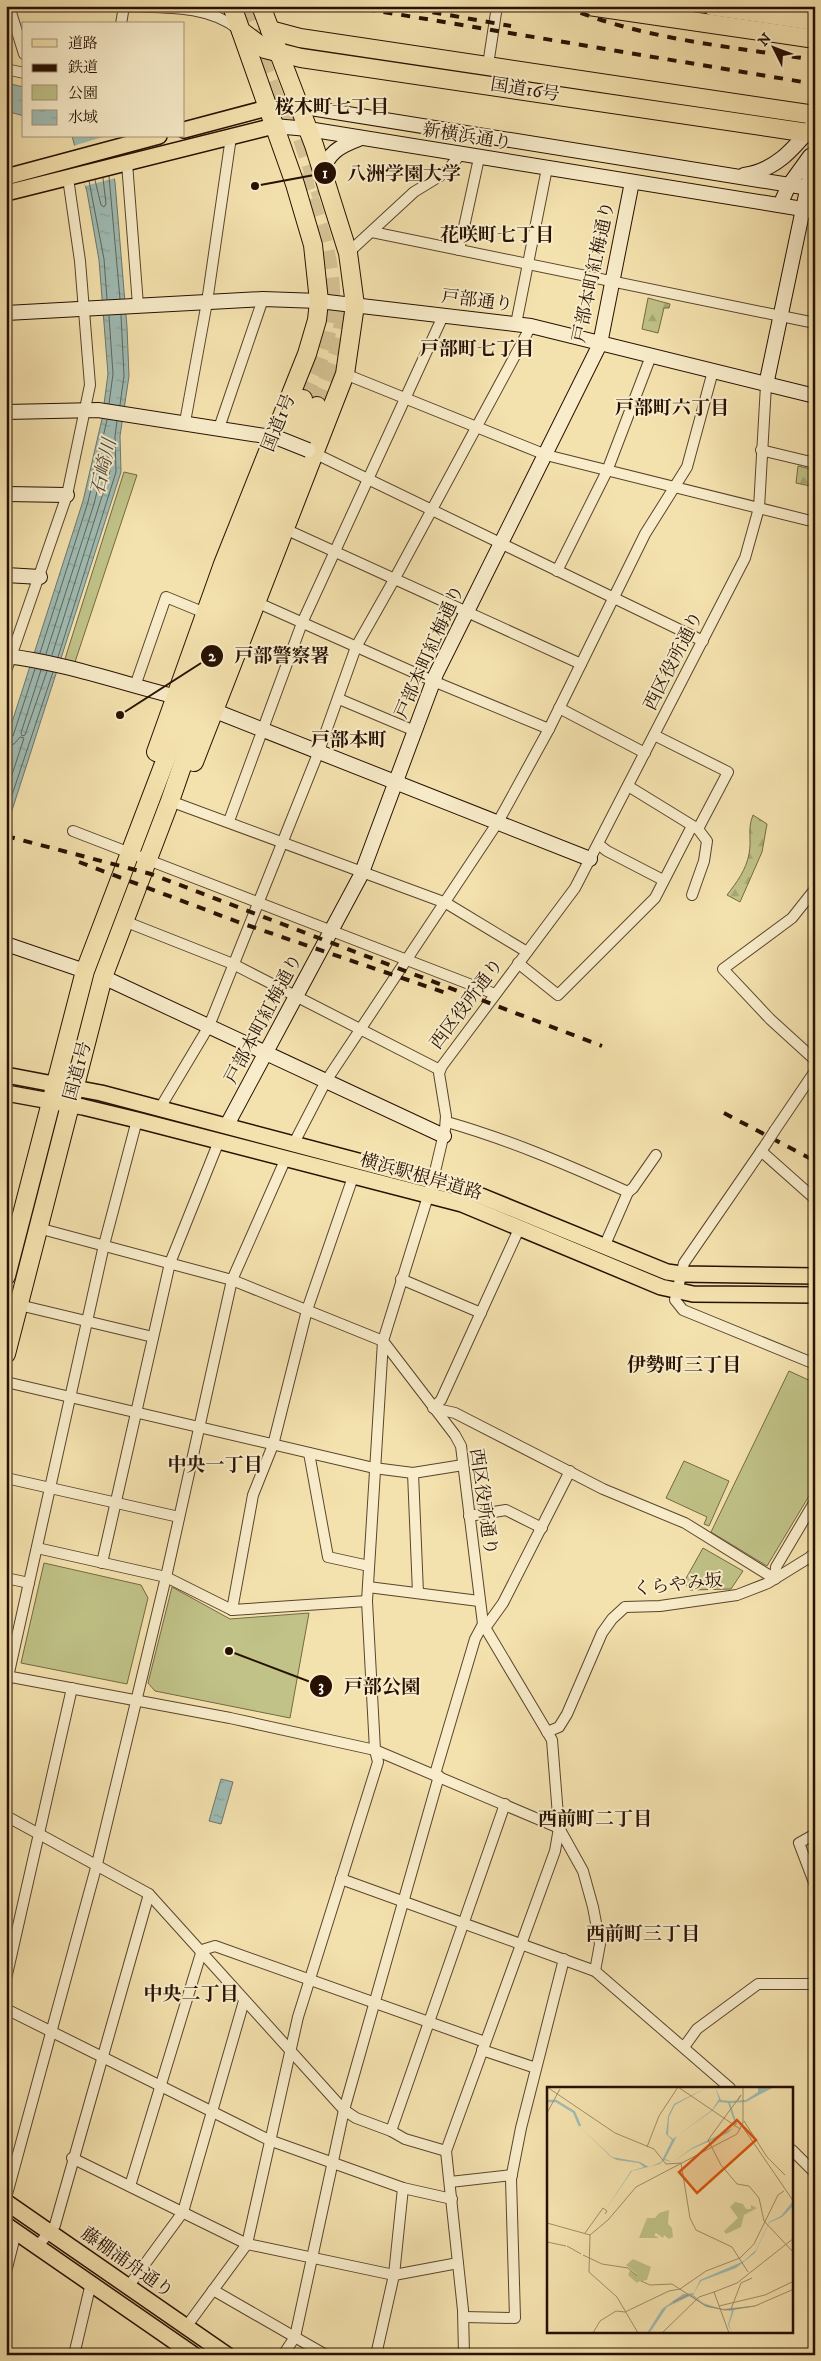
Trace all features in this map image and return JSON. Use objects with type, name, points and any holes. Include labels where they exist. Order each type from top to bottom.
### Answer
[{"type":"highway","name":"国道1号","points":[[195,703],[205,613],[307,354],[317,320],[319,301],[313,244],[232,6]]},
{"type":"highway","name":"国道1号","points":[[7,1269],[85,971],[137,835],[143,790],[256,602],[285,529],[311,451],[345,374],[355,305],[348,253],[308,129],[261,6]]},
{"type":"highway","points":[[274,6],[279,19],[289,31],[312,40]]},
{"type":"highway","points":[[589,6],[815,39]]},
{"type":"highway","points":[[712,6],[815,21]]},
{"type":"highway","name":"国道16号","points":[[270,30],[312,40],[815,115]]},
{"type":"highway","name":"国道16号","points":[[241,31],[265,49],[278,53],[812,130]]},
{"type":"highway","name":"国道1号","points":[[6,1354],[103,977],[170,798],[195,703],[310,403]]},
{"type":"main road","name":"新横浜通り","points":[[185,130],[267,108]]},
{"type":"main road","name":"新横浜通り","points":[[74,176],[274,126]]},
{"type":"main road","points":[[6,177],[112,148],[128,140],[143,138]]},
{"type":"main road","points":[[6,193],[74,176]]},
{"type":"main road","name":"横浜駅根岸道路","points":[[6,1075],[74,1086],[464,1189],[655,1268],[681,1274],[815,1276]]},
{"type":"main road","name":"横浜駅根岸道路","points":[[6,1093],[51,1100],[137,1120],[462,1204],[648,1283],[676,1291],[693,1294],[815,1295]]},
{"type":"main road","name":"藤棚浦舟通り","points":[[6,2202],[227,2355]]},
{"type":"main road","points":[[11,2228],[194,2355]]},
{"type":"street","points":[[9,6],[22,48]]},
{"type":"street","points":[[121,22],[124,6],[182,9],[218,16],[241,31]]},
{"type":"street","points":[[488,65],[497,6]]},
{"type":"street","points":[[6,69],[22,73]]},
{"type":"street","name":"新横浜通り","points":[[267,108],[298,106],[810,189]]},
{"type":"street","name":"新横浜通り","points":[[274,126],[308,129],[360,139],[808,210]]},
{"type":"street","points":[[733,177],[764,171],[776,165],[812,130]]},
{"type":"street","points":[[185,422],[207,302],[231,137]]},
{"type":"street","points":[[322,174],[329,155],[344,144],[360,139]]},
{"type":"street","points":[[780,205],[789,185],[815,151]]},
{"type":"street","points":[[766,385],[780,316],[808,210],[815,151]]},
{"type":"street","points":[[348,253],[414,192],[445,173],[460,154]]},
{"type":"street","points":[[459,250],[478,158]]},
{"type":"street","points":[[122,164],[133,305]]},
{"type":"street","points":[[516,324],[547,168]]},
{"type":"street","points":[[6,671],[9,656],[40,577],[67,495],[90,385],[90,365],[74,176]]},
{"type":"street","name":"戸部本町紅梅通り","points":[[227,1125],[362,873],[433,681],[600,344],[632,182]]},
{"type":"street","points":[[372,232],[815,323]]},
{"type":"street","points":[[219,428],[263,299]]},
{"type":"street","name":"戸部通り","points":[[6,313],[263,299],[319,301],[530,326],[815,396]]},
{"type":"street","points":[[229,822],[302,623],[443,316]]},
{"type":"street","points":[[160,1108],[209,1026],[319,751],[356,647],[530,326]]},
{"type":"street","points":[[557,571],[607,471],[651,356]]},
{"type":"street","points":[[294,1143],[326,1081],[498,822],[550,729],[645,534],[687,467],[713,371]]},
{"type":"street","points":[[345,374],[546,455],[815,522]]},
{"type":"street","name":"西区役所通り","points":[[559,1828],[552,1740],[484,1626],[479,1601],[461,1446],[382,1341],[433,1180],[445,1129],[440,1070],[575,888],[745,558],[759,508],[766,385]]},
{"type":"street","points":[[6,412],[102,410],[275,438],[311,451],[703,641]]},
{"type":"street","points":[[761,450],[815,463]]},
{"type":"street","points":[[6,494],[67,495]]},
{"type":"street","points":[[285,529],[581,664]]},
{"type":"street","points":[[6,575],[40,577]]},
{"type":"street","points":[[135,686],[166,597],[205,613]]},
{"type":"street","points":[[256,602],[433,681],[550,729]]},
{"type":"street","points":[[9,656],[65,667],[195,703],[590,859]]},
{"type":"street","points":[[338,699],[415,731]]},
{"type":"street","points":[[559,708],[645,753]]},
{"type":"street","points":[[518,964],[558,995],[655,898],[663,880],[728,772],[654,735]]},
{"type":"street","points":[[628,786],[695,828],[707,840],[704,862],[692,895]]},
{"type":"street","points":[[170,798],[282,843],[446,903],[527,952]]},
{"type":"street","points":[[73,831],[495,994]]},
{"type":"street","points":[[598,844],[607,851],[663,880]]},
{"type":"street","points":[[815,889],[792,918],[723,969],[770,1019],[815,1060]]},
{"type":"street","points":[[124,921],[233,964],[440,1070]]},
{"type":"street","points":[[6,944],[85,971]]},
{"type":"street","points":[[103,977],[326,1081],[445,1129],[495,1136],[529,1148],[628,1192]]},
{"type":"street","points":[[815,1072],[684,1263],[675,1300],[683,1310],[815,1364]]},
{"type":"street","points":[[137,1120],[104,1244],[7,1680],[72,1688],[136,1700],[230,1718],[375,1750],[559,1828],[583,1871],[593,1907],[600,1944],[595,1971]]},
{"type":"street","points":[[102,1563],[170,1263],[219,1140]]},
{"type":"street","points":[[764,1147],[815,1199]]},
{"type":"street","points":[[604,1247],[628,1192],[633,1188],[656,1155]]},
{"type":"street","points":[[6,2198],[97,1864],[166,1577],[232,1280],[286,1158]]},
{"type":"street","points":[[232,1610],[253,1495],[273,1444],[307,1310],[354,1177]]},
{"type":"street","points":[[38,1228],[104,1244],[232,1280],[382,1341],[367,1601],[375,1750],[378,1762],[310,1978],[290,2050],[246,2244],[186,2327]]},
{"type":"street","points":[[433,1408],[441,1400],[519,1229]]},
{"type":"street","points":[[401,1280],[481,1313]]},
{"type":"street","points":[[18,1305],[153,1337]]},
{"type":"street","points":[[6,1382],[374,1468],[413,1473],[463,1465]]},
{"type":"street","points":[[433,1408],[455,1413],[604,1489],[686,1523],[775,1579],[776,1567],[815,1501]]},
{"type":"street","points":[[309,1453],[328,1557],[369,1566]]},
{"type":"street","points":[[283,2355],[295,2337],[344,2110],[404,1902],[475,1639],[503,1603],[570,1471]]},
{"type":"street","points":[[413,1473],[418,1593]]},
{"type":"street","points":[[6,1478],[179,1517]]},
{"type":"street","points":[[469,1516],[506,1510],[542,1528]]},
{"type":"street","points":[[37,1548],[166,1577],[232,1610],[367,1601]]},
{"type":"street","name":"くらやみ坂","points":[[547,1732],[559,1727],[567,1714],[602,1633],[612,1619],[625,1607],[660,1606],[737,1595],[775,1579],[814,1559]]},
{"type":"street","points":[[6,1578],[29,1583]]},
{"type":"street","points":[[368,1587],[479,1601]]},
{"type":"street","points":[[6,1979],[72,1688]]},
{"type":"street","points":[[391,2131],[505,1804]]},
{"type":"street","points":[[6,1816],[149,1894],[202,1950],[244,2001],[344,2110],[356,2118],[391,2131],[405,2139],[446,2152]]},
{"type":"street","points":[[464,2355],[464,2317],[446,2152],[554,1851],[559,1828]]},
{"type":"street","points":[[815,1834],[799,1843],[815,1885]]},
{"type":"street","points":[[341,1879],[595,1971],[729,2087]]},
{"type":"street","points":[[37,2246],[55,2225],[72,2158],[149,1894]]},
{"type":"street","points":[[202,1950],[215,1946],[310,1978],[428,2021],[536,2068]]},
{"type":"street","points":[[130,2186],[202,1950]]},
{"type":"street","points":[[464,2317],[515,2318],[512,2175],[536,2068],[564,1959]]},
{"type":"street","points":[[684,2047],[696,2029],[758,1984],[815,1984]]},
{"type":"street","points":[[128,2287],[182,2212],[213,2112],[244,2001]]},
{"type":"street","points":[[6,2009],[269,2140],[403,2188],[452,2200]]},
{"type":"street","points":[[794,2152],[815,2173]]},
{"type":"street","points":[[72,2158],[246,2244],[394,2275],[458,2264]]},
{"type":"street","points":[[450,2182],[512,2175]]},
{"type":"street","points":[[376,2355],[394,2275],[403,2188]]},
{"type":"street","points":[[6,2272],[11,2228]]},
{"type":"street","points":[[74,2355],[91,2284]]},
{"type":"street","points":[[213,2290],[326,2355]]},
{"type":"green space","points":[[648,298],[670,304],[669,308],[664,308],[658,333],[642,329]]},
{"type":"green space","points":[[798,466],[815,470],[815,487],[796,483]]},
{"type":"green space","points":[[124,472],[137,475],[74,665],[64,662]]},
{"type":"green space","points":[[753,815],[767,824],[762,852],[740,902],[727,895],[741,876],[748,860],[750,825]]},
{"type":"green space","points":[[789,1371],[815,1383],[815,1486],[767,1566],[711,1532]]},
{"type":"green space","points":[[684,1461],[729,1481],[709,1526],[704,1524],[707,1517],[666,1498]]},
{"type":"green space","points":[[703,1548],[743,1571],[731,1589],[690,1590],[684,1582]]},
{"type":"green space","points":[[44,1563],[141,1585],[148,1598],[127,1684],[21,1663]]},
{"type":"green space","points":[[172,1587],[230,1619],[309,1613],[290,1718],[155,1691],[148,1683]]},
{"type":"water","points":[[6,83],[22,87],[22,115],[6,111]]},
{"type":"water","name":"石崎川","points":[[73,138],[104,138],[115,182],[127,327],[129,376],[120,436],[121,472],[6,829],[6,741],[83,501],[102,419],[108,374],[99,260],[87,192]]},
{"type":"water","points":[[221,1779],[233,1782],[221,1824],[209,1821]]},
{"type":"pier","points":[[99,138],[106,138],[116,178],[85,186],[73,146]]},
{"type":"tunnel","points":[[241,6],[284,123]]},
{"type":"tunnel","points":[[293,113],[321,195]]},
{"type":"tunnel","points":[[301,174],[322,238],[331,287],[328,329],[303,399]]},
{"type":"tunnel","points":[[317,406],[338,352],[345,310]]},
{"type":"railway","points":[[348,6],[815,84]]},
{"type":"railway","points":[[397,6],[511,26]]},
{"type":"railway","points":[[564,6],[623,27],[655,34],[815,60]]},
{"type":"railway","points":[[6,836],[151,874],[602,1046]]},
{"type":"railway","points":[[79,862],[238,922],[446,993]]},
{"type":"railway","points":[[724,1113],[815,1161]]},
{"type":"place","name":"八洲学園大学","points":[[255,186]]},
{"type":"place","name":"戸部警察署","points":[[120,715]]},
{"type":"place","name":"戸部公園","points":[[229,1651]]},
{"type":"district","name":"桜木町七丁目","points":[[332,107]]},
{"type":"district","name":"花咲町七丁目","points":[[497,235]]},
{"type":"district","name":"戸部町七丁目","points":[[477,349]]},
{"type":"district","name":"戸部町六丁目","points":[[672,408]]},
{"type":"district","name":"戸部本町","points":[[349,740]]},
{"type":"district","name":"伊勢町三丁目","points":[[684,1365]]},
{"type":"district","name":"中央一丁目","points":[[215,1465]]},
{"type":"district","name":"西前町二丁目","points":[[595,1819]]},
{"type":"district","name":"西前町三丁目","points":[[643,1934]]},
{"type":"district","name":"中央二丁目","points":[[191,1994]]}]
